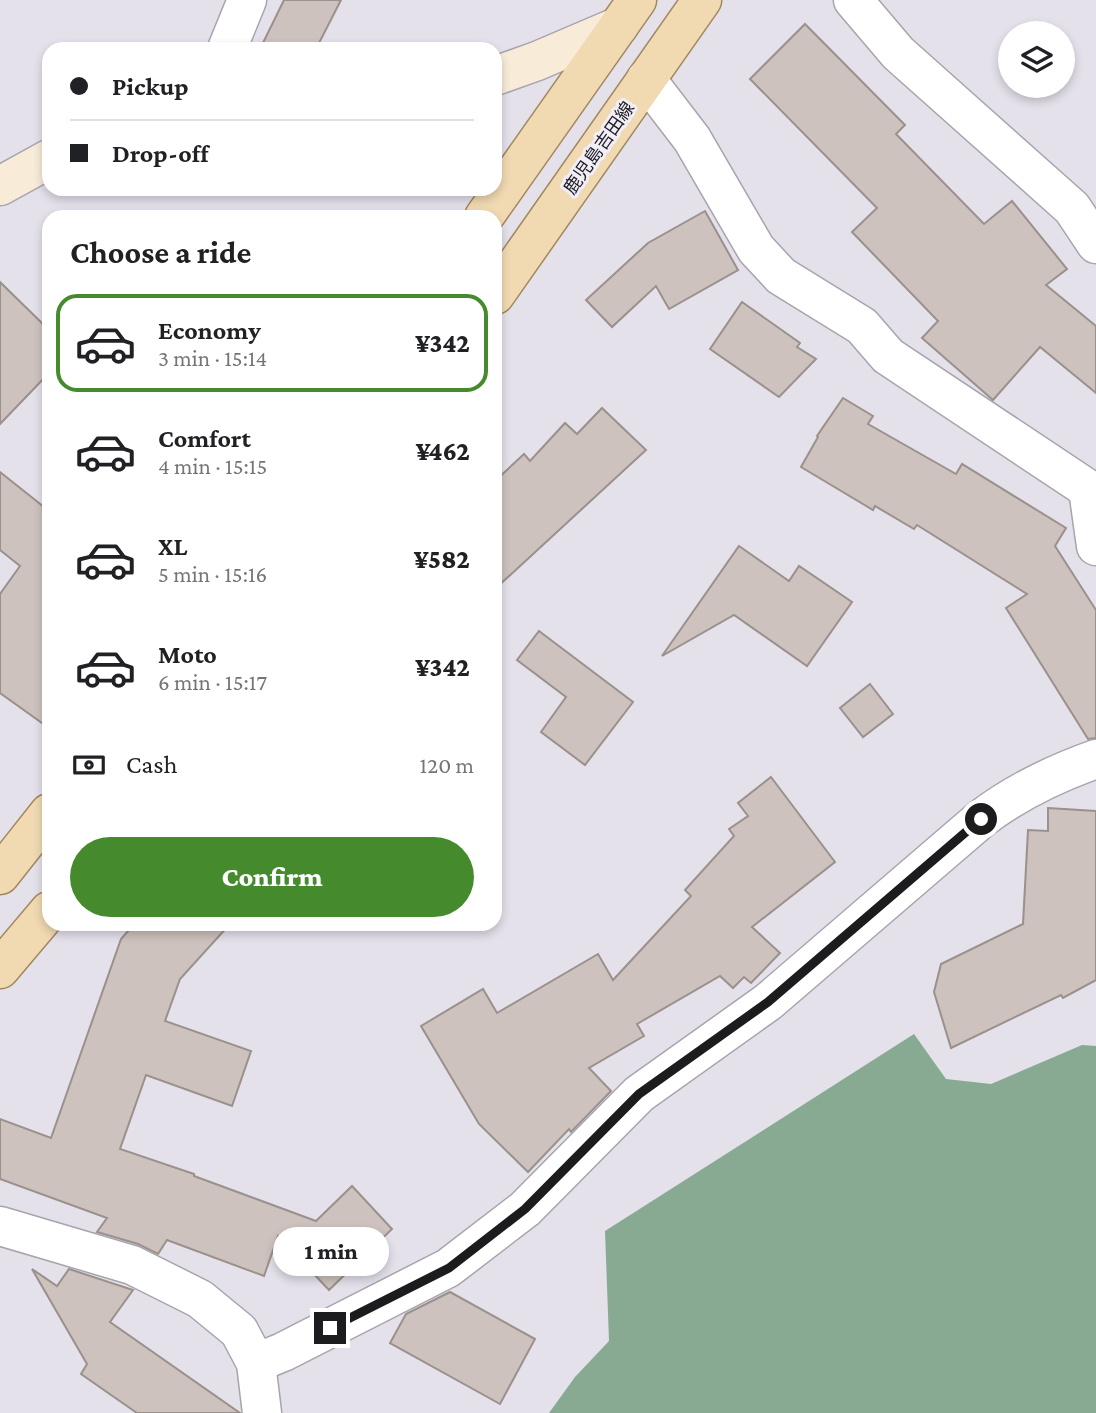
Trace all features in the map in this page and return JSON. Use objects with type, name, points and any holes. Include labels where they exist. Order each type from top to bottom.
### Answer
[{"type":"main road","name":"鹿児島吉田線","points":[[502,285],[702,0]]},
{"type":"main road","points":[[502,192],[628,13]]},
{"type":"main road","points":[[0,875],[42,822]]},
{"type":"main road","points":[[0,969],[42,919]]},
{"type":"street","points":[[230,42],[247,0]]},
{"type":"street","points":[[853,0],[898,53],[1072,208],[1096,244]]},
{"type":"street","points":[[502,74],[537,61],[628,13]]},
{"type":"street","points":[[646,79],[692,139],[756,249],[781,276],[862,326],[888,356],[1088,489],[1096,546]]},
{"type":"street","points":[[0,186],[42,163]]},
{"type":"street","points":[[256,1363],[449,1268],[525,1209],[639,1094],[768,1002],[981,819],[1003,802],[1055,774],[1096,759]]},
{"type":"street","points":[[0,1226],[132,1265],[200,1299],[239,1331],[256,1363],[262,1413]]},
{"type":"green space","points":[[914,1034],[946,1079],[991,1084],[1082,1045],[1096,1046],[1096,1413],[549,1413],[575,1377],[609,1341],[605,1231]]},
{"type":"building","points":[[284,0],[341,0],[320,42],[263,42]]},
{"type":"building","points":[[805,24],[905,125],[896,134],[984,224],[1012,201],[1067,269],[1046,285],[1096,326],[1096,393],[1040,347],[993,400],[922,338],[938,321],[852,232],[877,208],[750,79]]},
{"type":"building","points":[[705,211],[738,270],[669,309],[656,286],[612,327],[586,300],[648,243]]},
{"type":"building","points":[[0,282],[42,323],[42,380],[0,424]]},
{"type":"building","points":[[742,302],[800,343],[797,347],[816,359],[779,397],[710,349]]},
{"type":"building","points":[[843,398],[873,416],[868,424],[956,474],[962,464],[1066,528],[1055,546],[1096,610],[1096,738],[1088,739],[1006,608],[1027,594],[917,525],[914,529],[875,506],[873,510],[801,467],[817,436]]},
{"type":"building","points":[[602,408],[646,450],[502,583],[502,474],[524,454],[530,461],[565,423],[577,434]]},
{"type":"building","points":[[0,472],[42,505],[42,723],[0,693],[0,594],[20,566],[0,550]]},
{"type":"building","points":[[739,546],[789,581],[799,566],[852,602],[807,666],[734,615],[662,656]]},
{"type":"building","points":[[539,631],[633,702],[585,765],[541,732],[566,697],[517,660]]},
{"type":"building","points":[[870,684],[893,714],[863,737],[840,708]]},
{"type":"building","points":[[771,777],[835,862],[752,927],[780,953],[751,983],[744,977],[733,988],[720,976],[637,1024],[644,1036],[589,1068],[611,1091],[571,1132],[569,1129],[528,1172],[479,1124],[421,1026],[483,989],[497,1013],[598,954],[613,980],[691,896],[685,890],[734,836],[729,829],[748,816],[738,803]]},
{"type":"building","points":[[1048,808],[1096,811],[1096,980],[1063,998],[1061,995],[951,1048],[934,992],[941,964],[1023,924],[1028,830],[1048,831]]},
{"type":"building","points":[[128,931],[224,931],[180,979],[165,1021],[251,1051],[232,1106],[146,1075],[120,1149],[316,1221],[352,1186],[392,1229],[329,1290],[278,1236],[264,1276],[167,1240],[158,1254],[138,1244],[97,1232],[107,1218],[0,1179],[0,1119],[51,1138],[121,939]]},
{"type":"building","points":[[32,1269],[57,1286],[69,1269],[133,1290],[110,1322],[240,1413],[137,1413],[81,1374],[87,1364]]},
{"type":"building","points":[[450,1292],[535,1339],[500,1404],[390,1343],[406,1314]]},
{"type":"route","points":[[330,1328],[449,1268],[525,1209],[639,1094],[768,1002],[981,819]]}]
